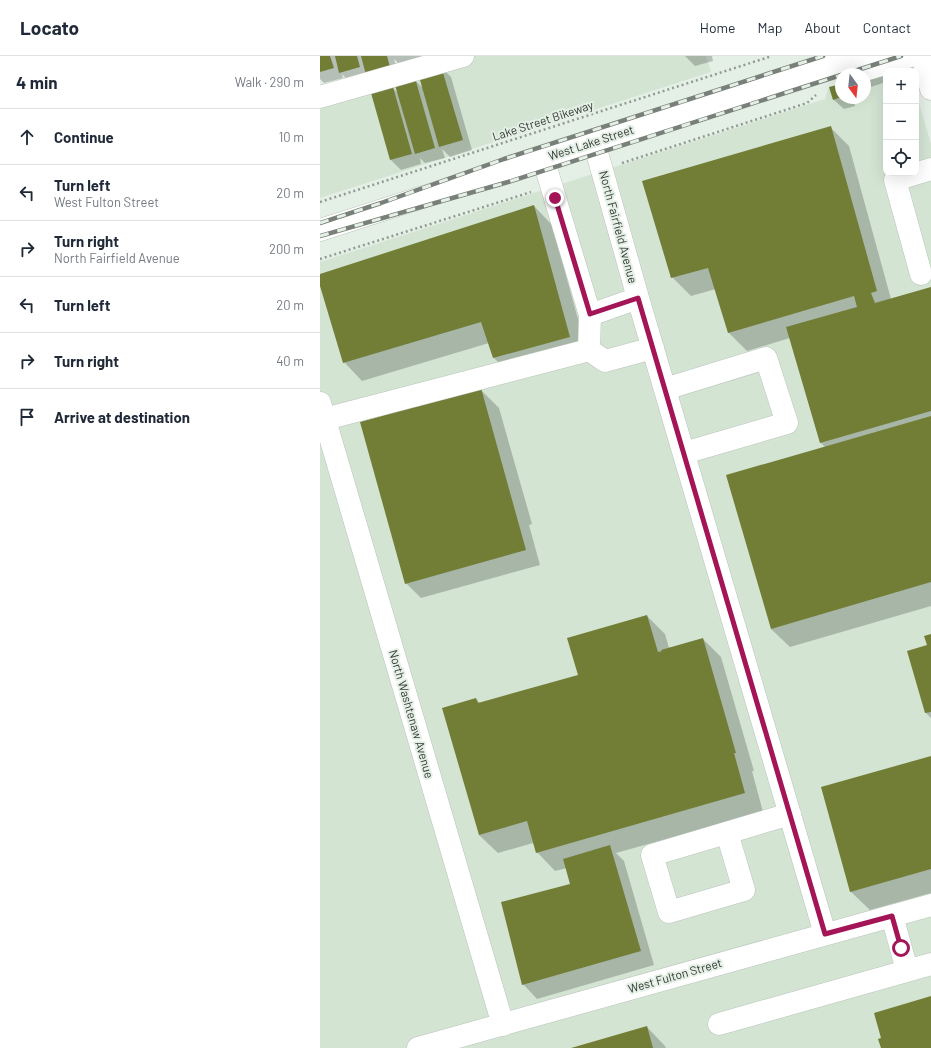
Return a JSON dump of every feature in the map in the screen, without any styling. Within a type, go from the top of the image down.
[{"type":"street","points":[[320,97],[463,56]]},
{"type":"street","points":[[857,58],[868,70],[911,56]]},
{"type":"street","points":[[922,56],[931,89]]},
{"type":"street","name":"West Lake Street","points":[[320,230],[857,58]]},
{"type":"street","name":"North Fairfield Avenue","points":[[594,142],[638,298],[825,934]]},
{"type":"street","points":[[543,158],[590,314],[590,350]]},
{"type":"street","points":[[921,274],[895,180],[931,169]]},
{"type":"street","points":[[590,314],[638,298]]},
{"type":"street","points":[[322,411],[590,350],[606,361],[653,348]]},
{"type":"street","points":[[665,389],[766,358],[787,423],[684,453]]},
{"type":"street","name":"North Washtenaw Avenue","points":[[322,411],[503,1025]]},
{"type":"street","points":[[727,833],[790,814]]},
{"type":"street","name":"West Fulton Street","points":[[418,1048],[931,905]]},
{"type":"street","points":[[892,916],[908,970]]},
{"type":"street","points":[[719,1024],[931,964]]},
{"type":"path","name":"Lake Street Bikeway","points":[[320,202],[772,56]]},
{"type":"shaded area","points":[[463,56],[706,56],[711,72],[320,198],[320,97]]},
{"type":"shaded area","points":[[903,64],[908,68],[890,68]]},
{"type":"shaded area","points":[[883,70],[883,176],[919,176],[919,103],[931,144],[931,1048],[320,1048],[320,262],[825,99],[829,87],[835,86],[835,104],[871,104],[871,74]]},
{"type":"building","points":[[320,56],[330,56],[334,68],[320,72]]},
{"type":"building","points":[[335,56],[357,56],[360,67],[339,73]]},
{"type":"building","points":[[361,56],[387,56],[390,67],[366,75]]},
{"type":"building","points":[[441,66],[463,140],[439,147],[418,73]]},
{"type":"building","points":[[415,78],[435,148],[415,154],[395,85]]},
{"type":"building","points":[[835,86],[835,99],[833,100],[829,87]]},
{"type":"building","points":[[393,87],[412,154],[390,160],[371,93]]},
{"type":"building","points":[[831,126],[877,291],[871,293],[875,303],[931,287],[931,411],[820,443],[786,327],[857,307],[854,296],[728,333],[708,268],[671,278],[642,181]]},
{"type":"building","points":[[534,205],[570,337],[493,358],[481,322],[343,363],[320,286],[320,274]]},
{"type":"building","points":[[481,388],[526,550],[405,584],[360,422]]},
{"type":"building","points":[[931,416],[931,582],[771,629],[726,475]]},
{"type":"building","points":[[647,615],[658,652],[703,638],[736,753],[734,753],[745,793],[536,853],[527,821],[479,835],[442,708],[476,698],[478,703],[578,675],[567,638]]},
{"type":"building","points":[[931,634],[931,712],[925,713],[907,651],[927,645],[924,636]]},
{"type":"building","points":[[931,756],[931,869],[850,892],[821,787]]},
{"type":"building","points":[[610,845],[641,951],[522,985],[501,902],[570,884],[563,859]]},
{"type":"building","points":[[931,996],[931,1048],[881,1048],[878,1039],[881,1038],[874,1013]]},
{"type":"building","points":[[647,1026],[653,1048],[571,1048]]},
{"type":"railway","points":[[320,223],[504,159],[823,56]]},
{"type":"railway","points":[[864,68],[901,56]]},
{"type":"railway","points":[[320,236],[508,182],[835,77]]},
{"type":"route","points":[[555,198],[590,314],[638,298],[825,934],[892,916],[901,948]]}]
